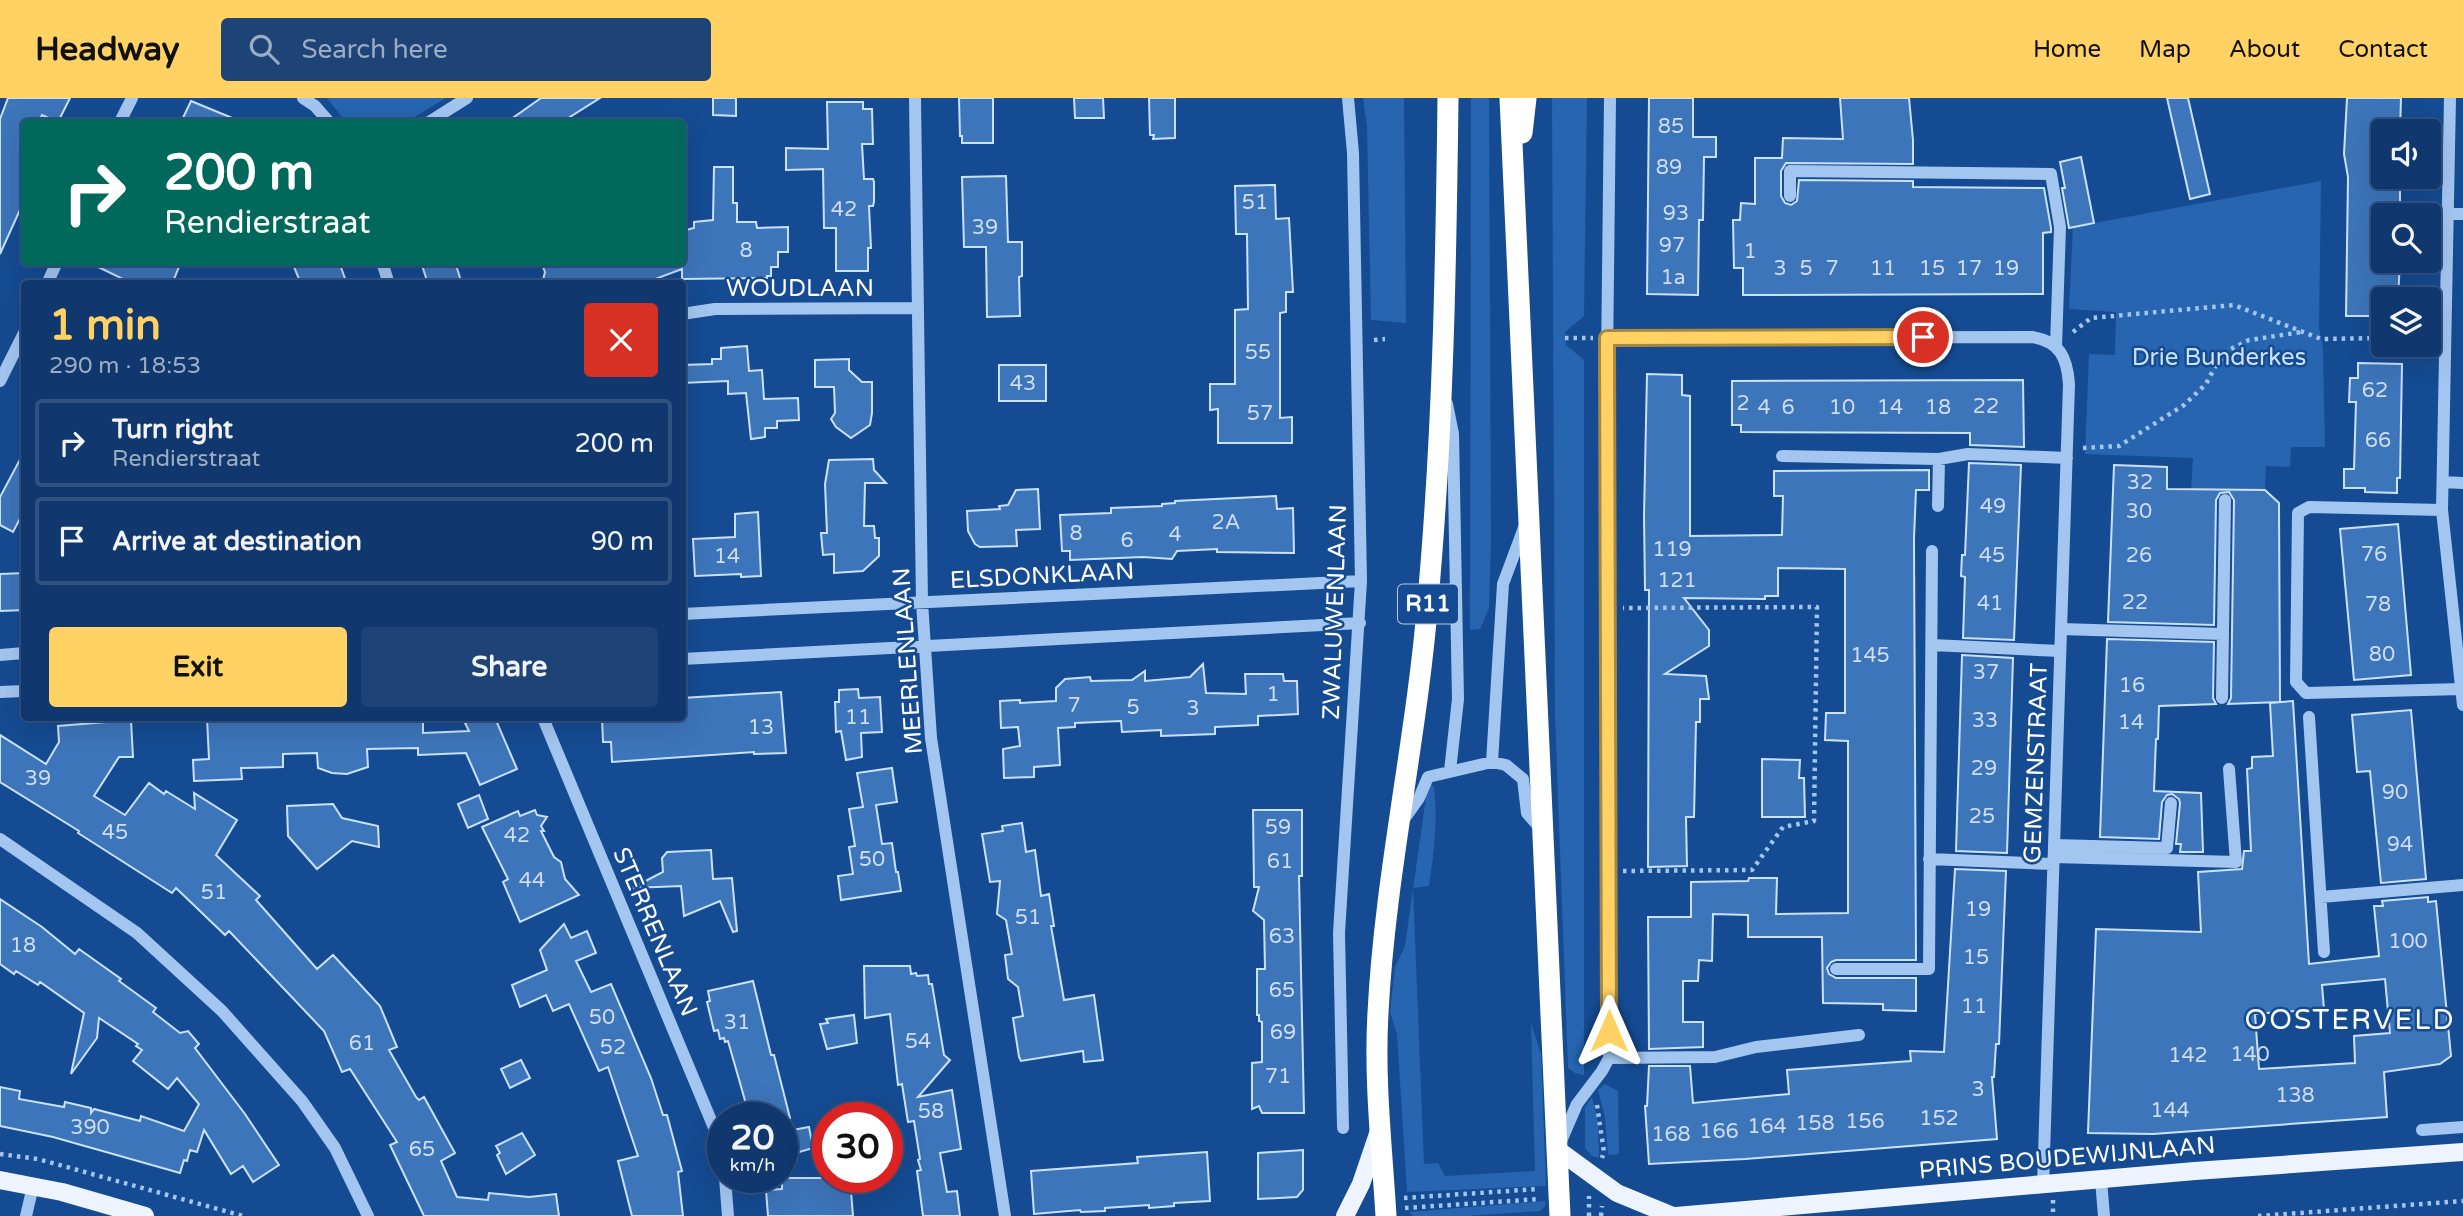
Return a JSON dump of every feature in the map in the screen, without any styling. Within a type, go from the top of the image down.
[{"type":"highway","name":"R11","points":[[1385,1208],[1377,1016],[1428,600],[1442,379],[1448,98]]},
{"type":"highway","points":[[1510,98],[1558,1150],[1552,1191],[1560,1216]]},
{"type":"highway","points":[[1514,190],[1526,98]]},
{"type":"main road","points":[[1345,1216],[1361,1184],[1380,1127]]},
{"type":"main road","points":[[1558,1150],[1593,1186],[1675,1216]]},
{"type":"main road","name":"PRINS BOUDEWIJNLAAN","points":[[1675,1216],[2463,1152]]},
{"type":"main road","points":[[0,1180],[33,1185],[145,1216]]},
{"type":"street","points":[[122,119],[132,98]]},
{"type":"street","points":[[303,98],[316,106],[327,119]]},
{"type":"street","points":[[434,119],[467,98]]},
{"type":"street","name":"MEERLENLAAN","points":[[915,98],[922,602],[931,738],[1005,1216]]},
{"type":"street","name":"ZWALUWENLAAN","points":[[1343,1128],[1339,933],[1361,581],[1353,153],[1348,98]]},
{"type":"street","points":[[1558,1150],[1577,1104],[1609,1058],[1607,338],[1611,98]]},
{"type":"street","points":[[2450,98],[2442,510],[2463,705]]},
{"type":"street","points":[[1607,338],[2032,337],[2044,339],[2056,346],[2060,227],[2051,174],[1790,171],[1790,196]]},
{"type":"street","points":[[2449,214],[2463,215]]},
{"type":"street","name":"WOUDLAAN","points":[[686,313],[715,309],[917,308]]},
{"type":"street","points":[[0,381],[21,339]]},
{"type":"street","name":"GEMZENSTRAAT","points":[[2043,1185],[2067,453],[2068,370],[2056,346]]},
{"type":"street","points":[[1442,379],[1454,448],[1458,699],[1450,771]]},
{"type":"street","points":[[1782,456],[1939,459],[1968,454],[2067,453]]},
{"type":"street","points":[[1938,506],[1939,459]]},
{"type":"street","points":[[2443,482],[2463,483]]},
{"type":"street","points":[[2222,698],[2225,500]]},
{"type":"street","points":[[2442,510],[2309,507],[2298,513],[2296,682],[2306,693],[2462,690]]},
{"type":"street","points":[[1492,762],[1503,584],[1528,514]]},
{"type":"street","points":[[1836,969],[1929,969],[1932,551]]},
{"type":"street","name":"ELSDONKLAAN","points":[[686,614],[1361,581]]},
{"type":"street","points":[[686,659],[1360,623]]},
{"type":"street","points":[[2061,629],[2223,634]]},
{"type":"street","points":[[1932,645],[2060,651]]},
{"type":"street","points":[[0,655],[21,653]]},
{"type":"street","points":[[0,692],[21,691]]},
{"type":"street","points":[[2309,717],[2324,952]]},
{"type":"street","name":"STERRENLAAN","points":[[544,721],[707,1111]]},
{"type":"street","points":[[1398,828],[1419,798],[1428,777],[1492,762],[1506,765],[1523,779],[1527,813],[1543,832]]},
{"type":"street","points":[[2054,855],[2236,862],[2229,769]]},
{"type":"street","points":[[1930,859],[2167,848],[2171,803]]},
{"type":"street","points":[[0,839],[137,933],[222,1011],[309,1111],[335,1148],[368,1216]]},
{"type":"street","points":[[2321,897],[2463,885]]},
{"type":"street","points":[[1609,1058],[1715,1057],[1756,1047],[1859,1035]]},
{"type":"street","points":[[2422,1130],[2463,1127]]},
{"type":"street","points":[[2101,1180],[2104,1216]]},
{"type":"street","points":[[26,1216],[33,1185]]},
{"type":"street","points":[[726,1193],[728,1216]]},
{"type":"path","points":[[2056,346],[2091,318],[2234,305],[2321,339],[2371,338]]},
{"type":"path","points":[[2067,453],[2119,446],[2184,405],[2206,384],[2216,365],[2229,350],[2249,340],[2302,332]]},
{"type":"path","points":[[1566,338],[1589,338]]},
{"type":"path","points":[[1608,608],[1816,607],[1814,821],[1783,827],[1752,870],[1608,871]]},
{"type":"path","points":[[1591,1084],[1601,1116],[1604,1152],[1593,1186]]},
{"type":"path","points":[[0,1154],[38,1159],[243,1216]]},
{"type":"path","points":[[1385,1208],[1543,1189],[1552,1191]]},
{"type":"path","points":[[1409,1208],[1552,1191]]},
{"type":"path","points":[[2258,1216],[2463,1201]]},
{"type":"path","points":[[1590,1207],[1590,1216]]},
{"type":"green space","points":[[327,98],[446,98],[411,119],[344,119]]},
{"type":"green space","points":[[1363,98],[1404,98],[1406,323],[1371,320],[1367,127]]},
{"type":"green space","points":[[1471,98],[1489,98],[1491,540],[1489,608],[1480,629],[1470,630]]},
{"type":"green space","points":[[1552,98],[1587,98],[1584,316],[1565,332],[1566,345],[1584,360],[1584,1075],[1568,1068],[1555,716]]},
{"type":"green space","name":"Drie Bunderkes","points":[[2321,181],[2319,328],[2323,348],[2325,447],[2291,447],[2290,467],[2266,466],[2265,490],[2191,490],[2193,458],[2085,454],[2089,354],[2115,355],[2116,312],[2069,309],[2073,227]]},
{"type":"green space","points":[[1431,785],[1434,787],[1435,824],[1429,886],[1413,888],[1427,790]]},
{"type":"green space","points":[[1413,889],[1424,1164],[1438,1163],[1445,1176],[1535,1171],[1531,1023],[1541,1054],[1546,1186],[1407,1192],[1397,1034],[1390,1012],[1395,967],[1405,946]]},
{"type":"green space","points":[[1605,1084],[1618,1091],[1619,1154],[1608,1155],[1605,1117],[1598,1090]]},
{"type":"green space","points":[[1592,1097],[1598,1123],[1599,1158],[1592,1156],[1585,1148],[1585,1107]]},
{"type":"green space","points":[[1546,1201],[1540,1211],[1466,1216],[1413,1216],[1409,1212]]},
{"type":"building","points":[[8,98],[70,98],[60,119],[42,115],[40,119],[21,119],[21,208],[0,254],[0,119]]},
{"type":"building","points":[[541,98],[600,98],[570,117],[572,119],[511,119]]},
{"type":"building","points":[[713,98],[736,98],[736,116],[713,115]]},
{"type":"building","points":[[959,98],[993,98],[993,143],[962,143]]},
{"type":"building","points":[[1074,98],[1103,98],[1104,118],[1075,118]]},
{"type":"building","points":[[1149,98],[1175,98],[1175,138],[1153,139],[1154,135],[1150,135]]},
{"type":"building","points":[[1649,98],[1693,98],[1693,137],[1716,137],[1716,157],[1704,157],[1703,220],[1699,220],[1698,295],[1647,294]]},
{"type":"building","points":[[1840,98],[1909,98],[1913,164],[1786,163],[1781,171],[1781,196],[1785,203],[1791,205],[1797,201],[1799,180],[1913,181],[1913,187],[2044,188],[2051,232],[2043,233],[2043,294],[1743,295],[1743,268],[1734,268],[1733,220],[1740,220],[1741,203],[1755,204],[1755,158],[1782,158],[1783,138],[1843,139]]},
{"type":"building","points":[[2167,98],[2188,98],[2210,194],[2190,199]]},
{"type":"building","points":[[2347,98],[2401,98],[2400,119],[2371,119],[2371,189],[2400,189],[2400,203],[2371,203],[2371,273],[2399,273],[2399,287],[2371,287],[2371,316],[2346,316],[2348,177],[2344,154]]},
{"type":"building","points":[[191,101],[235,119],[182,119]]},
{"type":"building","points":[[827,102],[863,102],[863,109],[872,109],[873,144],[862,144],[864,179],[873,179],[874,182],[874,202],[873,206],[869,206],[871,248],[868,248],[868,271],[836,271],[836,228],[824,228],[823,169],[786,170],[786,148],[828,149]]},
{"type":"building","points":[[2081,157],[2094,223],[2069,228],[2060,162]]},
{"type":"building","points":[[714,167],[733,167],[733,203],[737,203],[737,222],[756,222],[757,228],[788,227],[788,252],[778,252],[778,267],[771,267],[771,276],[767,278],[682,279],[682,269],[653,280],[543,280],[545,272],[543,266],[686,266],[686,230],[694,228],[694,222],[713,220]]},
{"type":"building","points":[[1006,176],[1008,242],[1022,242],[1020,316],[987,317],[986,247],[964,247],[962,177]]},
{"type":"building","points":[[1275,185],[1276,219],[1289,218],[1293,292],[1286,292],[1286,312],[1280,313],[1280,418],[1292,417],[1292,443],[1218,443],[1218,409],[1210,410],[1210,384],[1235,384],[1235,310],[1248,309],[1247,234],[1236,234],[1235,186]]},
{"type":"building","points":[[96,266],[179,266],[174,280],[125,280]]},
{"type":"building","points":[[294,266],[340,266],[346,280],[299,280]]},
{"type":"building","points":[[422,266],[456,266],[461,280],[427,280]]},
{"type":"building","points":[[747,346],[749,371],[762,370],[764,399],[798,398],[799,420],[777,421],[777,428],[765,428],[765,437],[751,439],[746,393],[728,394],[728,381],[686,383],[686,365],[712,364],[712,359],[721,359],[721,348]]},
{"type":"building","points":[[849,359],[849,370],[862,382],[872,382],[870,425],[851,438],[836,427],[831,419],[835,413],[834,387],[815,387],[815,360]]},
{"type":"building","points":[[2358,363],[2402,364],[2400,478],[2397,478],[2397,493],[2344,488],[2344,469],[2354,469],[2356,402],[2349,402],[2350,378],[2358,378]]},
{"type":"building","points":[[999,365],[1046,365],[1046,401],[999,401]]},
{"type":"building","points":[[1647,374],[1682,375],[1682,395],[1690,396],[1690,536],[1782,535],[1783,496],[1774,496],[1774,471],[1929,470],[1929,490],[1916,490],[1914,538],[1916,960],[1836,960],[1827,968],[1829,974],[1836,978],[1916,978],[1916,1011],[1883,1010],[1883,1004],[1823,1003],[1822,937],[1748,937],[1748,915],[1713,914],[1712,961],[1699,960],[1698,981],[1683,981],[1683,1022],[1703,1022],[1703,1047],[1649,1049],[1648,917],[1691,917],[1691,882],[1777,878],[1776,914],[1848,913],[1848,741],[1825,740],[1826,713],[1845,713],[1845,569],[1778,568],[1778,596],[1765,596],[1765,599],[1684,598],[1709,630],[1709,646],[1665,674],[1706,676],[1709,699],[1700,699],[1700,722],[1696,722],[1694,817],[1686,817],[1687,866],[1648,867],[1649,590],[1645,590],[1644,516]]},
{"type":"building","points":[[2023,380],[2024,447],[1970,445],[1970,433],[1741,432],[1741,425],[1732,425],[1732,381]]},
{"type":"building","points":[[21,458],[21,517],[13,532],[0,525],[0,497]]},
{"type":"building","points":[[873,459],[874,470],[886,483],[865,483],[864,526],[874,526],[875,538],[879,538],[879,556],[863,571],[834,573],[834,554],[823,555],[821,533],[827,533],[825,484],[829,460]]},
{"type":"building","points":[[1969,463],[2021,465],[2014,640],[1963,638],[1965,577],[1961,576],[1962,555],[1965,555]]},
{"type":"building","points":[[2114,465],[2167,467],[2167,489],[2265,490],[2279,503],[2280,702],[2228,704],[2231,698],[2234,500],[2229,492],[2220,493],[2216,500],[2214,625],[2108,622]]},
{"type":"building","points":[[1038,489],[1040,529],[1016,530],[1017,546],[980,547],[975,544],[968,531],[967,511],[1000,509],[999,506],[1008,505],[1016,490]]},
{"type":"building","points":[[1276,496],[1277,509],[1293,508],[1294,553],[1217,552],[1217,549],[1177,551],[1172,559],[1143,557],[1070,560],[1070,551],[1062,551],[1060,515],[1111,513],[1111,508],[1162,506],[1175,501]]},
{"type":"building","points":[[758,512],[761,576],[695,576],[693,539],[735,537],[735,514]]},
{"type":"building","points":[[2398,524],[2411,675],[2354,680],[2340,529]]},
{"type":"building","points":[[21,573],[21,610],[0,611],[0,574]]},
{"type":"building","points":[[2107,639],[2214,642],[2213,698],[2216,704],[2159,706],[2156,739],[2154,791],[2201,793],[2203,852],[2180,852],[2181,844],[2176,844],[2180,803],[2172,794],[2167,795],[2162,802],[2159,839],[2100,837]]},
{"type":"building","points":[[1962,655],[2013,658],[2007,853],[1956,851]]},
{"type":"building","points":[[1203,664],[1206,693],[1246,694],[1245,674],[1283,674],[1284,681],[1297,681],[1298,714],[1258,716],[1258,725],[1215,727],[1215,734],[1161,736],[1161,730],[1122,732],[1121,721],[1075,723],[1075,727],[1058,728],[1060,765],[1034,767],[1034,777],[1004,778],[1003,749],[1020,746],[1018,727],[1001,728],[1000,701],[1056,701],[1056,688],[1065,679],[1090,677],[1091,681],[1132,680],[1145,671],[1145,681],[1190,677]]},
{"type":"building","points":[[858,689],[859,698],[880,697],[882,732],[861,733],[862,757],[846,760],[841,731],[836,732],[835,702],[839,702],[839,690]]},
{"type":"building","points":[[781,692],[786,753],[754,752],[612,762],[611,742],[603,742],[602,721],[686,721],[686,698]]},
{"type":"building","points":[[2293,701],[2309,964],[2379,956],[2374,906],[2383,906],[2382,901],[2428,897],[2428,902],[2436,901],[2451,1056],[2440,1064],[2384,1072],[2387,1117],[2153,1134],[2088,1133],[2096,929],[2201,932],[2198,872],[2242,869],[2244,851],[2251,851],[2247,769],[2252,768],[2252,757],[2273,756],[2270,703]],"holes":[[[2385,979],[2390,1033],[2354,1036],[2355,1063],[2259,1069],[2255,1014],[2324,1009],[2322,985]]]},
{"type":"building","points":[[2411,710],[2426,879],[2381,883],[2370,771],[2357,772],[2352,715]]},
{"type":"building","points":[[131,721],[133,757],[119,757],[94,796],[125,815],[149,783],[164,794],[166,791],[195,809],[194,793],[237,820],[216,855],[260,896],[256,900],[317,969],[333,955],[380,1006],[397,1047],[389,1050],[416,1097],[419,1100],[424,1097],[455,1153],[441,1161],[457,1197],[488,1200],[489,1193],[529,1197],[556,1194],[559,1216],[424,1216],[390,1145],[397,1142],[350,1069],[342,1072],[324,1031],[229,931],[225,935],[176,888],[172,893],[0,782],[0,735],[46,764],[59,742],[58,726]]},
{"type":"building","points":[[207,721],[423,721],[423,733],[469,731],[465,723],[496,721],[517,769],[480,785],[466,753],[418,755],[418,748],[367,749],[368,767],[347,774],[318,768],[317,753],[283,754],[283,767],[241,768],[242,779],[194,781],[193,760],[209,759]]},
{"type":"building","points":[[1762,759],[1800,760],[1799,778],[1804,778],[1805,817],[1762,817]]},
{"type":"building","points":[[892,768],[897,802],[876,805],[882,844],[892,843],[901,891],[841,900],[838,876],[853,874],[849,847],[855,846],[849,809],[863,807],[857,773]]},
{"type":"building","points":[[479,795],[488,819],[468,828],[458,804]]},
{"type":"building","points":[[333,804],[342,818],[378,826],[379,847],[352,841],[317,869],[288,836],[287,806]]},
{"type":"building","points":[[535,810],[537,815],[547,817],[541,826],[544,831],[541,831],[554,857],[561,862],[565,879],[579,895],[520,922],[503,882],[508,879],[482,827],[518,811],[520,816]]},
{"type":"building","points":[[1253,810],[1302,810],[1302,876],[1299,876],[1304,1113],[1262,1113],[1259,1106],[1252,1109],[1252,1063],[1262,1062],[1262,1022],[1257,1015],[1257,969],[1265,969],[1264,920],[1253,911],[1259,887],[1254,887]]},
{"type":"building","points":[[1022,823],[1026,852],[1035,850],[1041,896],[1049,894],[1054,926],[1051,926],[1064,1000],[1094,995],[1103,1060],[1084,1062],[1083,1051],[1021,1061],[1019,1057],[1013,1018],[1023,1016],[1018,987],[1008,979],[1005,955],[1012,954],[1006,920],[997,914],[1000,881],[990,882],[982,834],[1003,831],[1002,826]]},
{"type":"building","points":[[711,850],[713,879],[732,878],[737,931],[733,932],[720,901],[684,916],[681,886],[632,888],[663,872],[662,858],[667,852]]},
{"type":"building","points":[[1955,869],[2006,871],[1999,1044],[1996,1044],[1992,1077],[1997,1139],[1649,1164],[1645,1106],[1649,1066],[1690,1066],[1693,1103],[1789,1094],[1787,1070],[1911,1061],[1910,1051],[1944,1052]]},
{"type":"building","points":[[0,899],[42,927],[75,954],[79,949],[121,979],[119,981],[156,1008],[153,1012],[180,1033],[188,1031],[199,1044],[195,1048],[245,1114],[279,1165],[253,1182],[243,1166],[231,1174],[204,1130],[197,1152],[190,1150],[180,1173],[53,1137],[0,1126],[0,1087],[20,1091],[19,1099],[64,1107],[65,1102],[91,1108],[91,1113],[94,1109],[140,1121],[141,1116],[184,1131],[199,1104],[177,1078],[168,1089],[133,1061],[142,1050],[136,1046],[138,1044],[99,1018],[97,1038],[71,1074],[84,1013],[40,982],[38,985],[0,964]]},
{"type":"building","points":[[564,924],[571,938],[587,931],[596,953],[576,961],[591,992],[611,984],[651,1078],[663,1115],[667,1115],[682,1171],[678,1172],[683,1216],[632,1216],[618,1161],[638,1156],[608,1067],[599,1071],[569,1004],[553,1011],[546,995],[520,1007],[512,985],[547,970],[540,950]]},
{"type":"building","points":[[864,966],[910,966],[911,974],[928,975],[929,984],[932,984],[944,1055],[950,1060],[918,1097],[952,1090],[961,1149],[940,1153],[947,1192],[957,1191],[960,1216],[923,1216],[917,1171],[921,1170],[920,1159],[914,1121],[908,1122],[902,1084],[898,1085],[890,1014],[865,1018]]},
{"type":"building","points":[[753,981],[786,1102],[745,1102],[728,1041],[720,1039],[718,1030],[714,1031],[707,1002],[710,1001],[708,991]]},
{"type":"building","points":[[854,1015],[857,1043],[827,1049],[820,1024],[828,1023],[826,1019]]},
{"type":"building","points":[[521,1060],[530,1078],[510,1088],[501,1069]]},
{"type":"building","points":[[809,1127],[812,1148],[798,1152],[798,1129]]},
{"type":"building","points":[[522,1133],[535,1155],[506,1174],[496,1146]]},
{"type":"building","points":[[1303,1150],[1303,1190],[1297,1197],[1258,1199],[1258,1153]]},
{"type":"building","points":[[1207,1152],[1210,1201],[1174,1203],[1174,1206],[1149,1208],[1149,1205],[1105,1208],[1105,1211],[1034,1214],[1031,1171],[1138,1163],[1137,1157]]},
{"type":"building","points":[[798,1178],[812,1178],[812,1193],[851,1193],[853,1216],[768,1216],[766,1193],[798,1193]]},
{"type":"district","name":"OOSTERVELD","points":[[2350,1020]]},
{"type":"route","points":[[1609,1031],[1607,338],[1923,337]]}]
